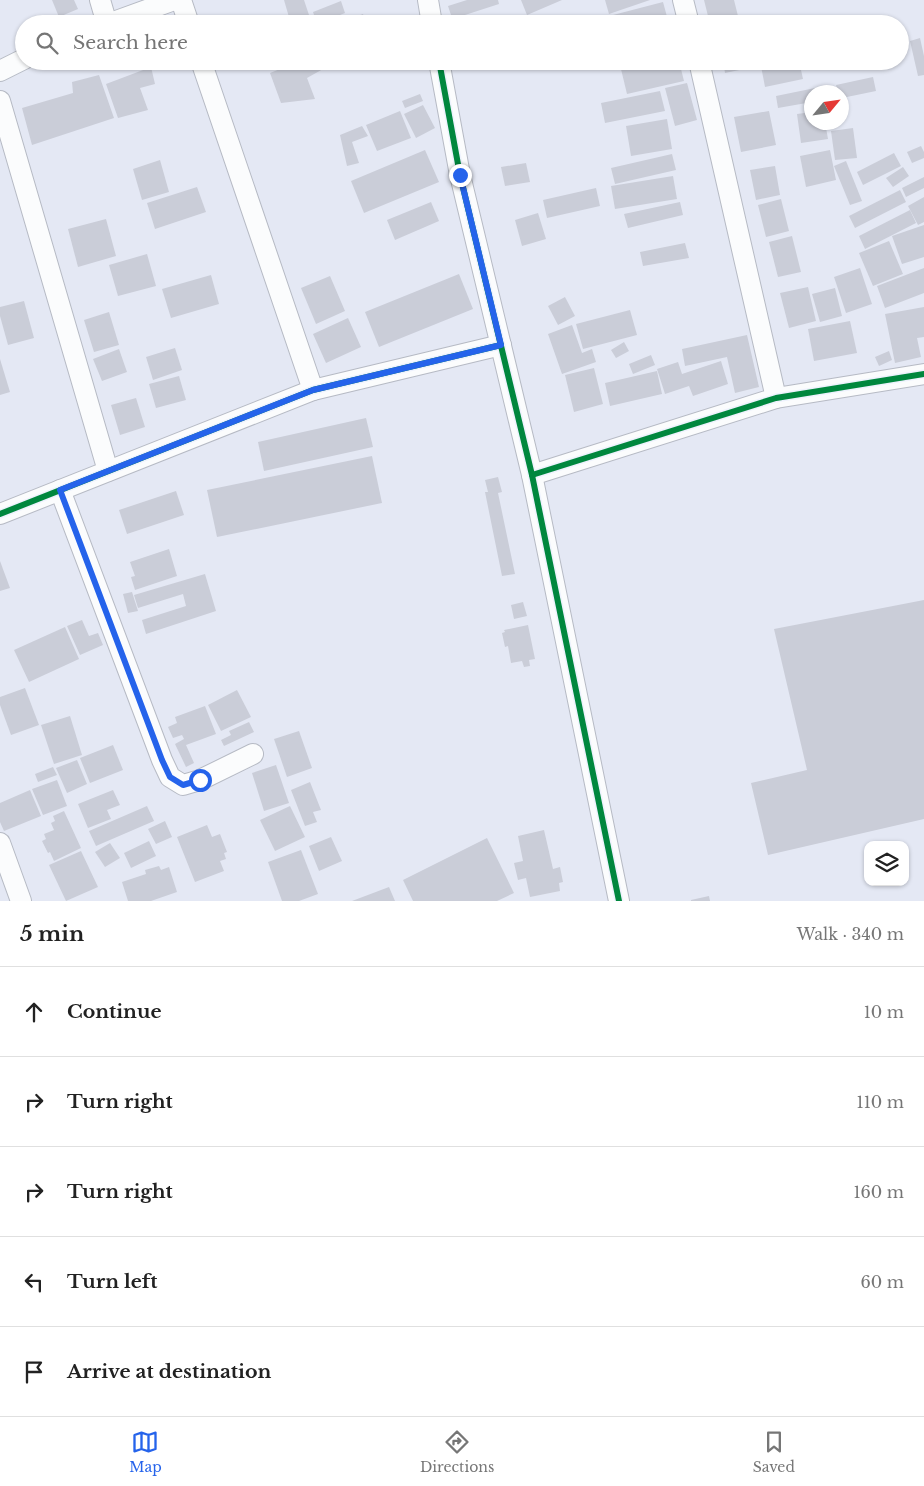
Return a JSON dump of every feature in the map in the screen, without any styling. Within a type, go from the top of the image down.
[{"type":"street","points":[[100,0],[105,15]]},
{"type":"street","points":[[133,15],[174,0]]},
{"type":"street","points":[[181,0],[186,15]]},
{"type":"street","points":[[428,0],[430,15]]},
{"type":"street","points":[[683,0],[687,15]]},
{"type":"street","points":[[0,71],[15,64]]},
{"type":"street","points":[[204,70],[313,390]]},
{"type":"street","points":[[441,70],[460,175],[532,475],[618,901]]},
{"type":"street","points":[[701,70],[776,398]]},
{"type":"street","points":[[0,101],[108,471]]},
{"type":"street","points":[[0,514],[313,390],[501,345]]},
{"type":"street","points":[[532,475],[776,398],[924,374]]},
{"type":"street","points":[[60,490],[170,777],[183,785],[200,780],[253,754]]},
{"type":"street","points":[[0,843],[21,901]]},
{"type":"building","points":[[52,0],[74,0],[78,9],[64,15],[58,15]]},
{"type":"building","points":[[284,0],[304,0],[309,15],[288,15]]},
{"type":"building","points":[[467,0],[498,0],[499,4],[465,15],[451,15],[448,6]]},
{"type":"building","points":[[521,0],[562,0],[527,15]]},
{"type":"building","points":[[605,0],[650,0],[609,14]]},
{"type":"building","points":[[704,0],[734,0],[738,15],[708,15]]},
{"type":"building","points":[[341,1],[345,13],[340,15],[314,15],[313,12]]},
{"type":"building","points":[[663,2],[667,15],[613,15]]},
{"type":"building","points":[[920,38],[924,56],[924,75],[918,76],[910,41]]},
{"type":"building","points":[[143,70],[152,70],[155,84],[140,88],[148,110],[118,118],[106,84]]},
{"type":"building","points":[[278,70],[321,70],[307,78],[315,99],[281,103],[270,73]]},
{"type":"building","points":[[621,70],[681,70],[684,81],[627,94]]},
{"type":"building","points":[[724,70],[739,70],[725,73]]},
{"type":"building","points":[[762,70],[801,70],[803,79],[765,87]]},
{"type":"building","points":[[99,75],[114,118],[32,145],[22,108],[73,93],[72,82]]},
{"type":"building","points":[[873,77],[876,91],[849,97],[849,85],[836,85]]},
{"type":"building","points":[[687,83],[697,120],[675,126],[665,88]]},
{"type":"building","points":[[804,90],[804,103],[778,108],[776,96]]},
{"type":"building","points":[[660,91],[665,111],[605,123],[601,103]]},
{"type":"building","points":[[420,94],[423,101],[405,108],[402,101]]},
{"type":"building","points":[[423,105],[435,128],[416,138],[404,114]]},
{"type":"building","points":[[400,111],[411,138],[377,151],[366,125]]},
{"type":"building","points":[[769,111],[776,145],[741,152],[734,117]]},
{"type":"building","points":[[804,113],[804,130],[826,130],[828,139],[801,143],[797,114]]},
{"type":"building","points":[[667,119],[672,149],[631,156],[626,126]]},
{"type":"building","points":[[362,126],[368,136],[352,142],[359,163],[347,166],[340,135]]},
{"type":"building","points":[[853,128],[857,158],[835,160],[831,131]]},
{"type":"building","points":[[921,146],[924,158],[912,163],[907,152]]},
{"type":"building","points":[[425,150],[439,182],[364,213],[351,181]]},
{"type":"building","points":[[830,150],[836,180],[806,187],[800,156]]},
{"type":"building","points":[[894,153],[901,166],[863,185],[857,172]]},
{"type":"building","points":[[672,154],[676,170],[615,184],[611,168]]},
{"type":"building","points":[[160,160],[169,192],[142,200],[133,169]]},
{"type":"building","points":[[846,161],[862,201],[850,205],[834,166]]},
{"type":"building","points":[[526,163],[530,182],[505,186],[501,167]]},
{"type":"building","points":[[775,166],[780,195],[756,200],[750,170]]},
{"type":"building","points":[[903,167],[909,176],[893,187],[886,178]]},
{"type":"building","points":[[673,176],[677,199],[615,209],[611,186]]},
{"type":"building","points":[[924,177],[924,188],[906,197],[902,188]]},
{"type":"building","points":[[197,187],[206,212],[155,229],[147,203]]},
{"type":"building","points":[[596,188],[600,206],[547,218],[543,200]]},
{"type":"building","points":[[900,190],[906,202],[855,228],[849,216]]},
{"type":"building","points":[[924,197],[924,222],[918,225],[908,206]]},
{"type":"building","points":[[781,199],[789,231],[766,237],[758,205]]},
{"type":"building","points":[[431,202],[439,221],[395,240],[387,220]]},
{"type":"building","points":[[680,202],[683,215],[628,228],[624,214]]},
{"type":"building","points":[[910,210],[916,223],[865,249],[859,236]]},
{"type":"building","points":[[538,213],[546,239],[522,246],[515,220]]},
{"type":"building","points":[[106,219],[116,256],[78,267],[68,229]]},
{"type":"building","points":[[924,225],[924,257],[902,264],[892,236]]},
{"type":"building","points":[[792,236],[801,272],[778,277],[769,242]]},
{"type":"building","points":[[889,241],[903,274],[873,286],[859,253]]},
{"type":"building","points":[[685,243],[689,258],[643,266],[640,252]]},
{"type":"building","points":[[147,254],[156,286],[118,296],[109,265]]},
{"type":"building","points":[[860,268],[872,304],[846,313],[834,277]]},
{"type":"building","points":[[924,268],[924,293],[885,308],[877,286]]},
{"type":"building","points":[[459,274],[473,309],[379,347],[365,312]]},
{"type":"building","points":[[211,275],[219,304],[171,318],[162,289]]},
{"type":"building","points":[[330,276],[345,311],[316,324],[301,288]]},
{"type":"building","points":[[808,287],[816,321],[789,328],[780,293]]},
{"type":"building","points":[[835,288],[842,316],[820,322],[812,294]]},
{"type":"building","points":[[565,297],[575,316],[558,325],[548,306]]},
{"type":"building","points":[[24,301],[34,338],[8,345],[0,316],[0,307]]},
{"type":"building","points":[[924,307],[924,337],[917,338],[921,357],[895,363],[885,314]]},
{"type":"building","points":[[630,310],[637,335],[583,349],[576,324]]},
{"type":"building","points":[[109,312],[119,345],[94,352],[84,320]]},
{"type":"building","points":[[348,318],[361,347],[326,363],[313,334]]},
{"type":"building","points":[[850,321],[857,353],[814,361],[808,329]]},
{"type":"building","points":[[572,325],[582,353],[592,349],[596,362],[562,374],[548,334]]},
{"type":"building","points":[[747,335],[759,387],[735,393],[727,357],[685,366],[682,349]]},
{"type":"building","points":[[624,342],[629,351],[616,358],[611,350]]},
{"type":"building","points":[[175,348],[182,370],[153,380],[146,357]]},
{"type":"building","points":[[119,349],[127,372],[102,381],[93,359]]},
{"type":"building","points":[[889,351],[892,360],[879,366],[875,357]]},
{"type":"building","points":[[651,355],[655,365],[633,374],[629,364]]},
{"type":"building","points":[[0,359],[10,392],[0,395]]},
{"type":"building","points":[[721,361],[728,384],[693,396],[689,386],[665,394],[657,369],[678,362],[682,374]]},
{"type":"building","points":[[594,368],[603,404],[574,412],[565,375]]},
{"type":"building","points":[[657,371],[662,394],[610,406],[605,383]]},
{"type":"building","points":[[179,376],[186,400],[156,408],[149,384]]},
{"type":"building","points":[[136,398],[145,427],[120,435],[111,405]]},
{"type":"building","points":[[366,418],[373,447],[264,471],[258,442]]},
{"type":"building","points":[[372,456],[382,503],[217,537],[207,490]]},
{"type":"building","points":[[498,477],[502,492],[498,493],[515,574],[502,576],[485,492],[488,492],[485,480]]},
{"type":"building","points":[[176,491],[184,515],[127,534],[119,510]]},
{"type":"building","points":[[169,549],[177,576],[135,590],[131,577],[135,576],[130,562]]},
{"type":"building","points":[[0,561],[10,588],[0,591]]},
{"type":"building","points":[[205,574],[216,611],[146,634],[142,620],[186,606],[183,594],[138,608],[134,595]]},
{"type":"building","points":[[132,592],[138,611],[128,613],[123,594]]},
{"type":"building","points":[[924,600],[924,819],[768,855],[751,783],[807,770],[774,629]]},
{"type":"building","points":[[523,602],[527,616],[514,619],[511,605]]},
{"type":"building","points":[[82,620],[89,636],[98,633],[103,645],[80,655],[67,626]]},
{"type":"building","points":[[528,625],[535,659],[529,660],[530,666],[524,667],[522,661],[511,663],[508,646],[505,647],[502,633],[505,632],[504,630]]},
{"type":"building","points":[[65,627],[79,659],[29,682],[14,650]]},
{"type":"building","points":[[25,688],[39,725],[11,735],[0,705],[0,697]]},
{"type":"building","points":[[237,690],[251,717],[221,731],[208,705]]},
{"type":"building","points":[[205,706],[216,734],[186,745],[194,763],[186,767],[175,744],[184,739],[182,735],[173,738],[168,727],[177,723],[175,717]]},
{"type":"building","points":[[70,716],[82,755],[54,764],[41,725]]},
{"type":"building","points":[[249,722],[254,732],[224,746],[221,740],[231,735],[229,731]]},
{"type":"building","points":[[299,731],[312,768],[287,777],[274,739]]},
{"type":"building","points":[[113,745],[123,770],[90,783],[80,758]]},
{"type":"building","points":[[77,760],[87,784],[67,793],[56,768]]},
{"type":"building","points":[[276,765],[289,803],[264,811],[252,773]]},
{"type":"building","points":[[53,767],[57,775],[38,782],[35,774]]},
{"type":"building","points":[[57,780],[67,806],[43,815],[32,789]]},
{"type":"building","points":[[310,782],[321,810],[313,812],[317,822],[305,826],[291,790]]},
{"type":"building","points":[[30,790],[41,816],[4,831],[0,822],[0,803]]},
{"type":"building","points":[[113,790],[120,805],[107,810],[111,819],[88,828],[78,804]]},
{"type":"building","points":[[147,806],[154,821],[96,846],[89,831]]},
{"type":"building","points":[[290,806],[305,837],[275,851],[260,820]]},
{"type":"building","points":[[64,811],[81,848],[54,861],[42,841],[46,839],[44,834],[54,830],[51,823],[55,821],[53,816]]},
{"type":"building","points":[[165,821],[172,837],[156,844],[148,829]]},
{"type":"building","points":[[207,825],[212,837],[220,834],[227,852],[224,853],[226,859],[220,861],[224,871],[195,882],[177,837]]},
{"type":"building","points":[[544,830],[553,869],[560,867],[563,882],[559,883],[560,891],[530,897],[526,878],[518,880],[514,863],[523,861],[518,836]]},
{"type":"building","points":[[331,837],[342,861],[319,871],[309,846]]},
{"type":"building","points":[[487,838],[514,893],[497,901],[413,901],[403,880]]},
{"type":"building","points":[[149,841],[156,856],[131,868],[124,853]]},
{"type":"building","points":[[110,843],[120,858],[105,867],[95,852]]},
{"type":"building","points":[[301,850],[318,894],[299,901],[282,901],[268,862]]},
{"type":"building","points":[[81,851],[98,887],[66,901],[49,865]]},
{"type":"building","points":[[159,866],[161,870],[169,867],[177,892],[151,901],[128,901],[122,882],[146,874],[145,870]]},
{"type":"building","points":[[389,887],[395,901],[352,901]]},
{"type":"building","points":[[709,896],[710,901],[691,901],[691,900]]},
{"type":"cycle path","points":[[441,70],[460,175],[532,475],[619,901]]},
{"type":"cycle path","points":[[0,514],[313,390],[501,345]]},
{"type":"cycle path","points":[[532,475],[776,398],[924,374]]},
{"type":"route","points":[[200,780],[183,785],[170,777],[60,490],[313,390],[501,345],[460,175]]}]
